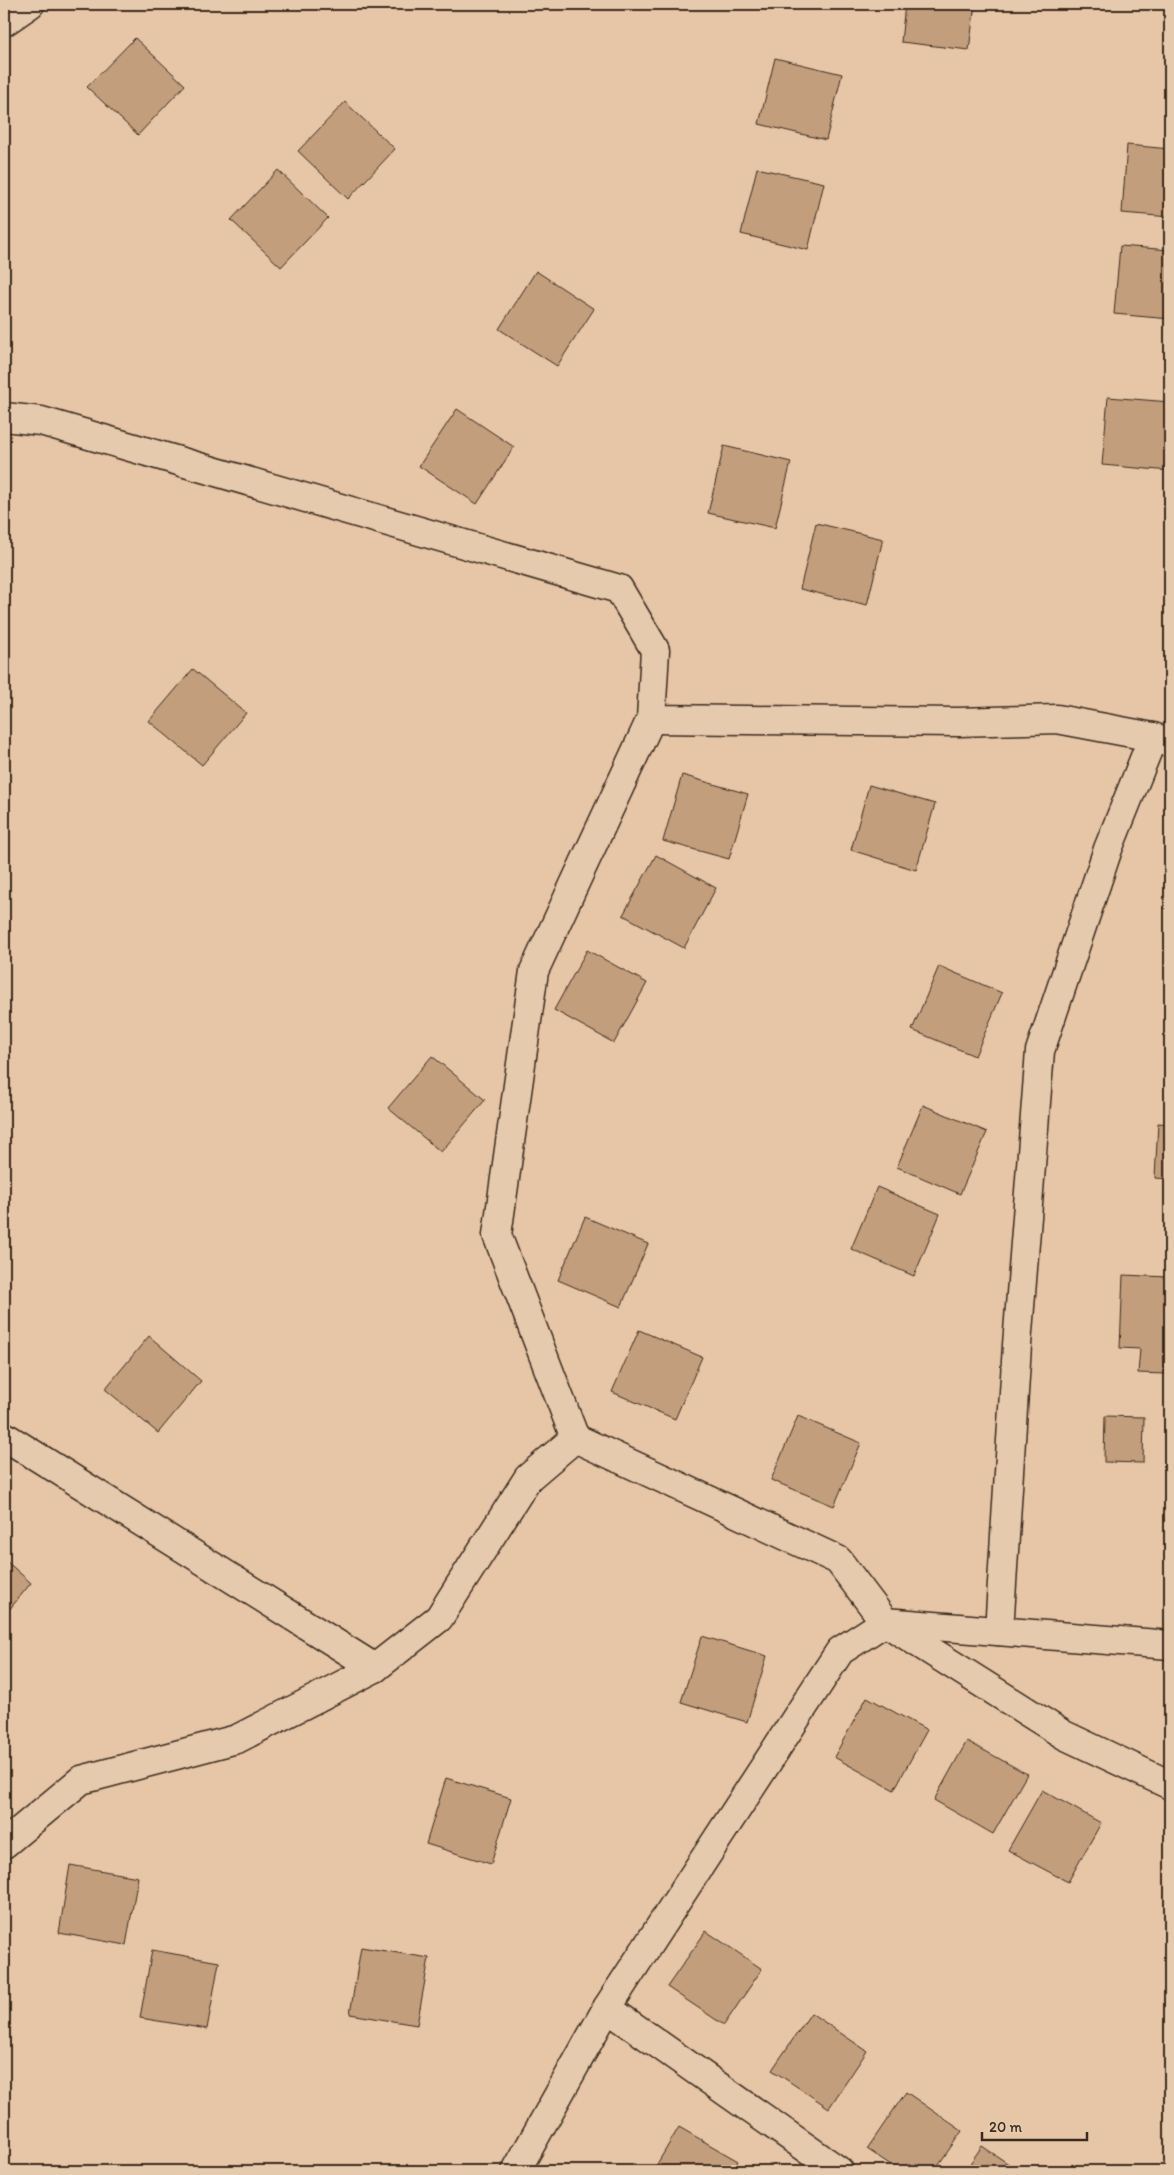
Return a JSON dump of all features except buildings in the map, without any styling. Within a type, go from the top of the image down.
[{"type":"street","points":[[4,22],[30,4]]},
{"type":"street","points":[[4,417],[41,420],[618,589],[655,650],[651,719],[534,971],[497,1235],[576,1438],[838,1560],[885,1622],[1064,1736],[1170,1785]]},
{"type":"street","points":[[651,719],[959,722],[1057,719],[1162,740],[1108,849],[1040,1051],[1017,1345],[998,1631]]},
{"type":"street","points":[[4,1436],[375,1668]]},
{"type":"street","points":[[4,1844],[81,1780],[237,1739],[375,1668],[440,1618],[528,1478],[576,1438]]},
{"type":"street","points":[[516,2171],[607,2008],[840,1650],[885,1622],[1170,1645]]},
{"type":"street","points":[[607,2008],[839,2171]]}]
